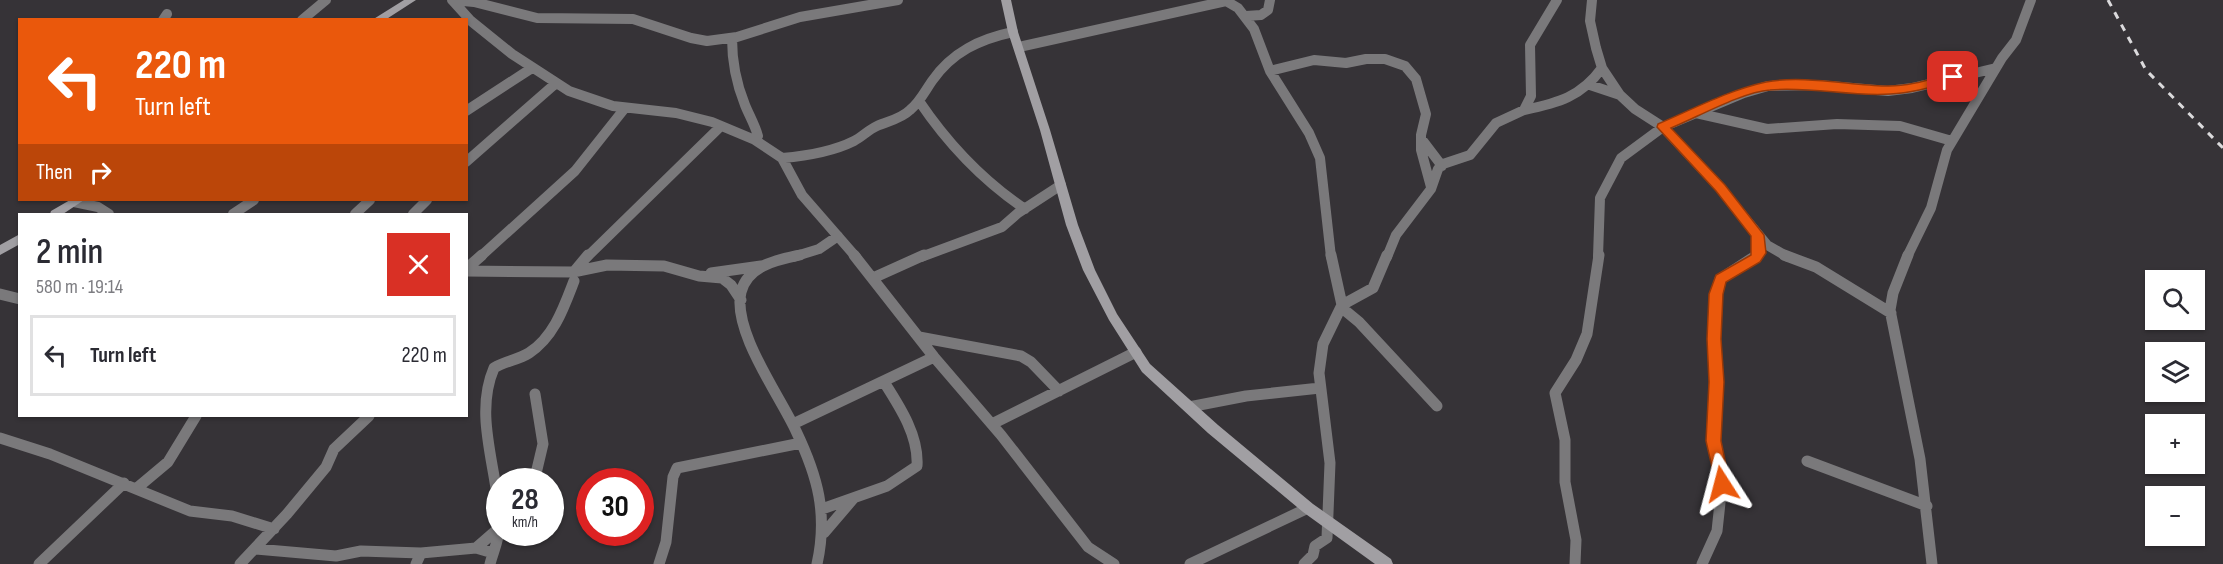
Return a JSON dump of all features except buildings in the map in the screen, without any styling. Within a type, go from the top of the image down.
[{"type":"street","points":[[304,18],[326,0]]},
{"type":"street","points":[[380,18],[411,0]]},
{"type":"street","points":[[452,0],[477,1],[509,12],[548,19],[623,17],[647,22],[695,40],[714,41],[732,38],[788,20],[898,0]]},
{"type":"street","points":[[452,0],[480,28],[555,84],[613,106],[676,113],[722,126],[755,140],[782,158],[802,195],[873,278],[934,357],[992,424],[1088,547],[1114,564]]},
{"type":"street","points":[[1006,0],[1013,32],[1072,225],[1089,270],[1113,317],[1146,368],[1308,508],[1386,564]]},
{"type":"street","points":[[1246,16],[1261,15],[1268,10],[1270,0]]},
{"type":"street","points":[[1524,110],[1532,96],[1530,45],[1557,0]]},
{"type":"street","points":[[1592,0],[1590,21],[1602,68],[1620,94],[1635,109],[1663,127],[1720,188],[1757,235],[1773,250],[1824,272],[1891,313]]},
{"type":"street","points":[[1932,564],[1926,506],[1910,401],[1891,313],[1896,284],[1930,208],[1947,150],[1996,68],[2016,40],[2031,0]]},
{"type":"street","points":[[1018,47],[1226,1],[1233,4],[1246,16],[1320,158],[1330,253],[1342,306],[1437,406]]},
{"type":"street","points":[[782,158],[808,157],[853,141],[872,129],[900,118],[919,101],[950,59],[965,47],[995,35],[1013,32]]},
{"type":"street","points":[[732,38],[731,57],[734,80],[756,128],[758,136],[755,140]]},
{"type":"street","points":[[1275,74],[1313,59],[1335,63],[1369,59],[1399,62],[1413,71],[1418,81],[1427,119],[1422,128],[1423,167],[1431,187]]},
{"type":"street","points":[[468,110],[532,68]]},
{"type":"street","points":[[1304,564],[1313,555],[1315,546],[1327,538],[1330,463],[1319,373],[1323,345],[1342,306],[1373,288],[1396,235],[1431,187],[1432,180],[1442,166],[1470,155],[1496,123],[1524,110],[1555,104],[1590,85],[1602,68]]},
{"type":"street","points":[[1575,564],[1576,540],[1565,482],[1564,431],[1554,393],[1576,360],[1587,334],[1600,245],[1600,198],[1621,158],[1663,127],[1744,93],[1768,86],[1818,85],[1888,91],[1912,88],[1996,68]]},
{"type":"street","points":[[468,160],[555,84]]},
{"type":"street","points":[[1590,85],[1620,94]]},
{"type":"street","points":[[919,101],[942,136],[969,165],[999,192],[1025,209]]},
{"type":"street","points":[[468,268],[575,171],[626,108]]},
{"type":"street","points":[[1696,113],[1767,129],[1836,124],[1900,126],[1952,141]]},
{"type":"street","points":[[494,468],[486,413],[490,373],[499,365],[529,353],[546,338],[564,308],[574,276],[594,248],[722,126]]},
{"type":"street","points":[[1423,141],[1442,166]]},
{"type":"street","points":[[793,177],[808,157]]},
{"type":"street","points":[[873,278],[933,251],[1002,227],[1061,185]]},
{"type":"street","points":[[57,213],[76,201],[108,213]]},
{"type":"street","points":[[234,213],[252,201]]},
{"type":"street","points":[[356,213],[367,201]]},
{"type":"street","points":[[414,213],[426,201]]},
{"type":"street","points":[[1702,564],[1717,531],[1722,484],[1714,441],[1716,294],[1720,279],[1755,258],[1759,253],[1757,235]]},
{"type":"street","points":[[693,274],[728,272],[763,265],[821,249],[838,236]]},
{"type":"street","points":[[0,251],[18,239]]},
{"type":"street","points":[[468,270],[574,276],[607,265],[655,265],[727,281],[741,300]]},
{"type":"street","points":[[763,265],[746,280],[741,300],[746,332],[754,354],[772,382],[793,424],[818,489],[824,533],[817,564]]},
{"type":"street","points":[[0,294],[18,298]]},
{"type":"street","points":[[919,337],[1021,356],[1031,362],[1059,391]]},
{"type":"street","points":[[992,424],[1136,352]]},
{"type":"street","points":[[793,424],[934,357]]},
{"type":"street","points":[[822,509],[853,499],[906,475],[917,466],[917,453],[900,408],[884,382]]},
{"type":"street","points":[[1189,407],[1246,396],[1320,388]]},
{"type":"street","points":[[535,394],[543,444],[537,468]]},
{"type":"street","points":[[137,488],[168,462],[195,417]]},
{"type":"street","points":[[240,564],[274,529],[326,467],[334,448],[368,417]]},
{"type":"street","points":[[0,438],[50,454],[137,488],[190,512],[232,516],[274,529]]},
{"type":"street","points":[[659,564],[666,542],[677,468],[801,443]]},
{"type":"street","points":[[1807,461],[1926,506]]},
{"type":"street","points":[[39,564],[124,483]]},
{"type":"street","points":[[824,533],[853,499]]},
{"type":"street","points":[[1190,564],[1308,508]]},
{"type":"street","points":[[256,549],[336,556],[361,551],[419,559],[476,548],[486,538]]},
{"type":"street","points":[[476,548],[492,559]]},
{"type":"railway","points":[[2108,0],[2146,70],[2223,148]]},
{"type":"route","points":[[1722,484],[1722,474],[1714,441],[1716,294],[1720,279],[1755,258],[1759,253],[1757,235],[1750,223],[1720,188],[1663,127],[1744,93],[1768,86],[1818,85],[1888,91],[1912,88],[1953,77]]}]
